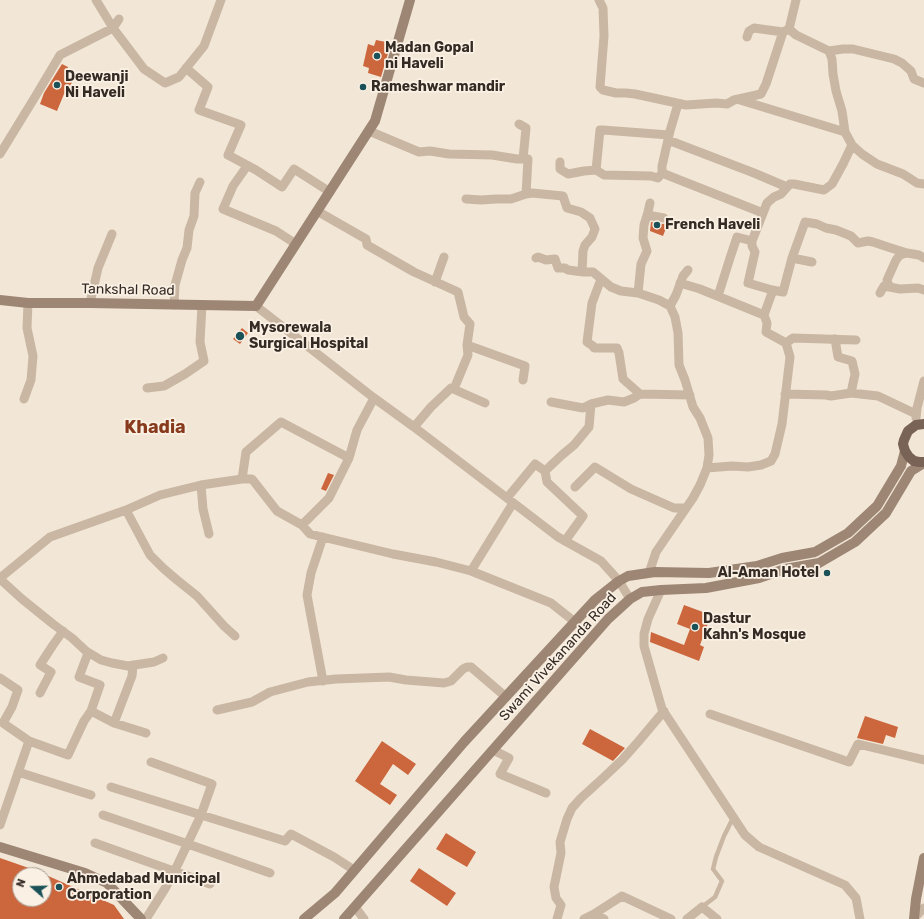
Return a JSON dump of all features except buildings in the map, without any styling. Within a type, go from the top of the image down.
[{"type":"main road","points":[[256,306],[375,122],[410,0]]},
{"type":"main road","name":"Tankshal Road","points":[[0,300],[28,303],[256,306]]},
{"type":"main road","points":[[920,422],[908,431],[903,444],[909,457],[919,462],[924,462]]},
{"type":"main road","points":[[304,919],[335,893],[464,742],[595,600],[619,581],[628,576],[655,572],[709,573],[757,566],[782,558],[815,552],[848,533],[877,506],[901,466],[905,451]]},
{"type":"main road","name":"Swami Vivekananda Road","points":[[344,919],[608,619],[630,599],[642,592],[706,588],[759,578],[785,569],[819,563],[855,542],[886,513],[911,472],[924,462]]},
{"type":"main road","points":[[0,847],[85,873],[107,883],[141,919]]},
{"type":"main road","points":[[914,918],[924,858]]},
{"type":"street","points":[[96,0],[113,28],[144,69],[165,83],[179,77],[204,46],[221,0]]},
{"type":"street","points":[[599,0],[603,8],[604,36],[600,87],[603,90],[616,93],[634,94],[686,105],[716,103],[727,104],[738,99],[761,94],[786,31],[796,0]]},
{"type":"street","points":[[0,154],[60,55],[113,28],[119,18]]},
{"type":"street","points":[[747,37],[748,31],[754,28],[786,31],[829,51],[853,49],[894,59],[902,63],[911,71],[914,79],[924,83]]},
{"type":"street","points":[[829,51],[832,59],[836,91],[842,111],[845,132],[852,145],[877,164],[903,174],[917,183],[924,184]]},
{"type":"street","points":[[186,68],[208,87],[200,110],[241,125],[228,155],[282,187],[294,169],[330,192]]},
{"type":"street","points":[[738,99],[845,132]]},
{"type":"street","points":[[560,162],[560,169],[568,174],[596,170],[604,175],[651,176],[658,178],[662,173],[662,166],[678,104]]},
{"type":"street","points":[[519,124],[526,128],[523,159]]},
{"type":"street","points":[[596,170],[600,130],[603,130],[669,138],[787,187]]},
{"type":"street","points":[[369,131],[420,152],[430,151],[450,154],[492,155],[517,159],[528,159],[526,194]]},
{"type":"street","points":[[852,145],[832,184],[824,190],[790,184],[781,194],[774,197],[767,203],[752,241],[752,246],[755,252],[748,283],[783,292],[802,220],[851,236],[858,243],[868,241],[873,242],[924,258]]},
{"type":"street","points":[[248,166],[233,186],[223,209],[276,231],[296,244]]},
{"type":"street","points":[[662,173],[763,213]]},
{"type":"street","points":[[174,305],[175,286],[187,248],[189,230],[194,216],[195,193],[200,182]]},
{"type":"street","points":[[466,199],[511,199],[532,193],[563,196],[567,208],[581,212],[590,218],[595,228],[592,237],[585,245],[583,251],[582,272]]},
{"type":"street","points":[[638,293],[641,264],[647,251],[643,238],[644,225],[650,203]]},
{"type":"street","points":[[317,211],[366,239],[367,245],[414,272],[458,292],[464,317],[470,324],[467,345],[468,355],[456,384]]},
{"type":"street","points":[[647,215],[664,218]]},
{"type":"street","points":[[90,303],[98,268],[112,234]]},
{"type":"street","points":[[718,296],[738,238],[752,241]]},
{"type":"street","points":[[889,286],[887,280],[896,260],[900,255],[907,253]]},
{"type":"street","points":[[435,282],[444,257]]},
{"type":"street","points":[[536,258],[538,257],[546,260],[555,259],[558,268],[592,272],[611,287],[638,293],[659,300],[670,306],[675,317],[678,333],[679,365],[693,407],[700,418],[708,438],[709,455],[700,485],[693,498],[656,552],[649,573]]},
{"type":"street","points":[[792,258],[812,262]]},
{"type":"street","points":[[670,306],[683,276],[688,270]]},
{"type":"street","points":[[601,279],[592,303],[587,342],[594,348],[617,348],[623,379],[640,394]]},
{"type":"street","points":[[680,283],[700,289],[764,315]]},
{"type":"street","points":[[880,293],[884,286],[900,289],[918,288],[924,290]]},
{"type":"street","points":[[706,468],[732,466],[748,467],[762,465],[771,461],[775,454],[782,424],[790,357],[786,343],[766,332],[767,323],[764,315],[773,290]]},
{"type":"street","points":[[24,399],[31,380],[33,356],[27,328],[28,303]]},
{"type":"street","points":[[147,388],[164,386],[204,361],[200,342],[202,305]]},
{"type":"street","points":[[256,306],[374,398],[558,537],[601,560],[619,581],[630,599]]},
{"type":"street","points":[[786,343],[792,338],[856,340]]},
{"type":"street","points":[[835,339],[838,357],[852,361],[855,374],[852,393]]},
{"type":"street","points":[[467,345],[526,366],[523,380]]},
{"type":"street","points":[[920,422],[917,408],[924,381]]},
{"type":"street","points":[[414,427],[431,407],[451,388],[485,403]]},
{"type":"street","points":[[785,394],[831,396],[852,393],[878,396],[920,422]]},
{"type":"street","points":[[551,402],[583,408],[591,404],[608,400],[624,402],[640,394],[690,395]]},
{"type":"street","points":[[302,525],[329,498],[349,458],[357,430],[374,398]]},
{"type":"street","points":[[545,471],[574,445],[589,427],[591,404]]},
{"type":"street","points":[[242,479],[246,452],[281,422],[349,458]]},
{"type":"street","points":[[471,571],[510,500],[535,464],[545,471],[547,482],[583,516],[565,541]]},
{"type":"street","points":[[576,487],[595,467],[631,490],[674,508],[686,508]]},
{"type":"street","points":[[163,658],[154,662],[128,666],[101,660],[88,653],[72,638],[22,599],[0,578],[50,538],[126,510],[160,495],[200,485],[252,479],[277,511],[302,525],[310,534],[471,571],[551,603],[575,622]]},
{"type":"street","points":[[200,485],[203,510],[209,534]]},
{"type":"street","points":[[126,510],[150,555],[172,576],[197,596],[235,636]]},
{"type":"street","points":[[323,537],[310,573],[307,595],[323,681]]},
{"type":"street","points":[[661,590],[648,619],[644,634],[644,646],[662,709],[745,835],[759,847],[845,885],[856,898],[860,919]]},
{"type":"street","points":[[40,693],[51,672],[40,665],[63,631]]},
{"type":"street","points":[[0,678],[18,690],[12,707],[3,723],[29,741],[68,755],[84,721],[91,711],[100,685],[79,677],[88,653]]},
{"type":"street","points":[[114,723],[132,676],[133,665]]},
{"type":"street","points":[[217,710],[252,702],[270,692],[308,682],[336,679],[389,677],[444,682],[451,681],[467,667],[471,667],[506,697]]},
{"type":"street","points":[[91,711],[114,723],[146,733]]},
{"type":"street","points":[[557,919],[562,905],[556,898],[554,887],[561,854],[560,842],[572,808],[622,760],[664,711]]},
{"type":"street","points":[[710,714],[849,762],[858,744],[924,760]]},
{"type":"street","points":[[0,825],[29,741]]},
{"type":"street","points":[[493,750],[509,758],[500,774],[546,793]]},
{"type":"street","points":[[146,919],[166,887],[188,844],[201,815],[212,784],[151,762]]},
{"type":"street","points":[[18,772],[91,795]]},
{"type":"street","points":[[111,787],[285,841],[290,834],[334,857],[354,870]]},
{"type":"street","points":[[103,815],[270,873]]},
{"type":"street","points":[[95,843],[210,884]]},
{"type":"street","points":[[584,919],[622,896],[671,919]]},
{"type":"street","points":[[355,907],[364,919]]},
{"type":"street","points":[[687,919],[702,907],[717,919]]},
{"type":"street","points":[[914,918],[924,908]]},
{"type":"street","points":[[594,914],[604,919]]},
{"type":"lane","points":[[702,907],[715,897],[722,881],[713,869],[724,836],[734,818]]},
{"type":"place","name":"Madan Gopal ni Haveli","points":[[377,56]]},
{"type":"place","name":"Deewanji Ni Haveli","points":[[57,85]]},
{"type":"place","name":"Rameshwar mandir","points":[[363,87]]},
{"type":"place","name":"French Haveli","points":[[657,225]]},
{"type":"place","name":"Mysorewala Surgical Hospital","points":[[240,336]]},
{"type":"place","name":"Al-Aman Hotel","points":[[827,573]]},
{"type":"place","name":"Dastur Kahn's Mosque","points":[[695,627]]},
{"type":"place","name":"Ahmedabad Municipal Corporation","points":[[59,887]]},
{"type":"district","name":"Khadia","points":[[155,428]]}]
